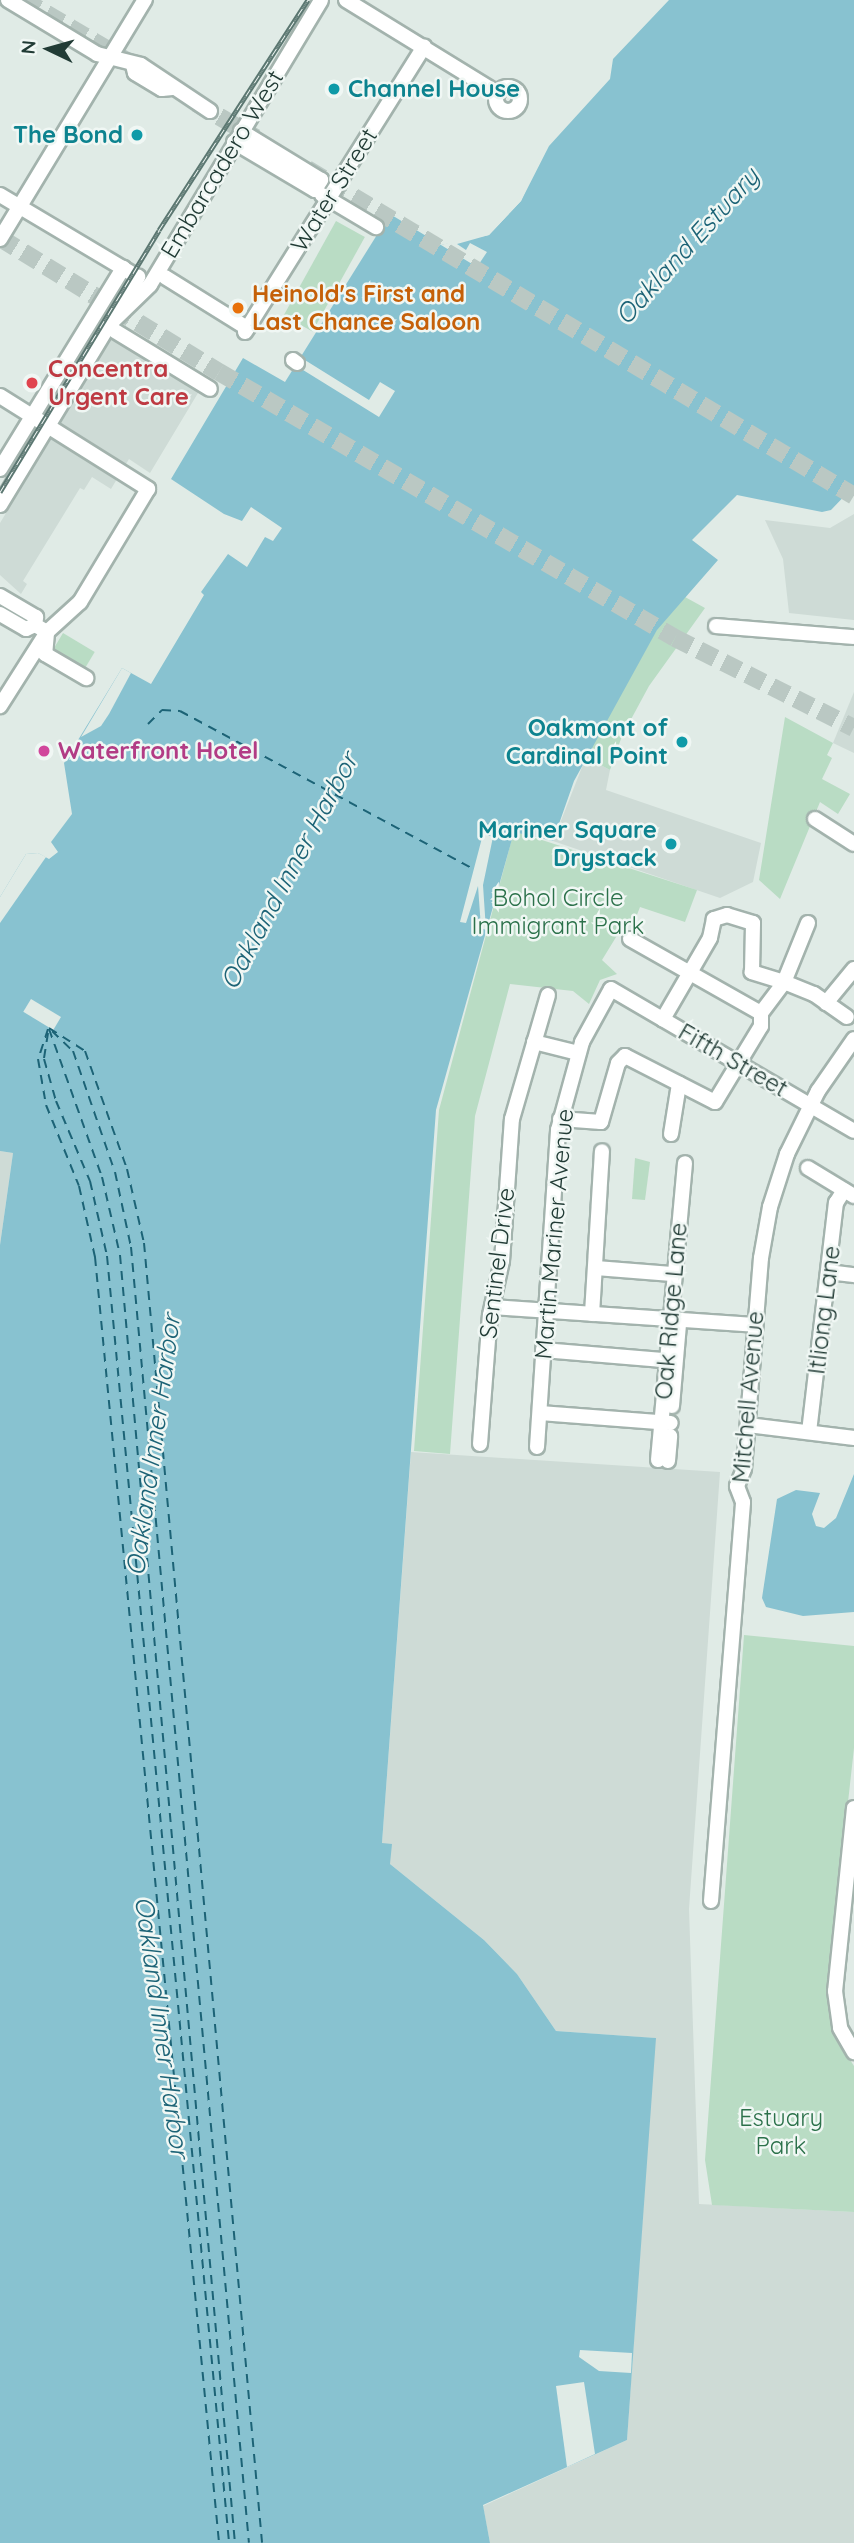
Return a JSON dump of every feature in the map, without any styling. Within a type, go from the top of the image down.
[{"type":"street","points":[[8,0],[97,54],[166,79],[172,88],[210,111]]},
{"type":"street","points":[[0,239],[145,0]]},
{"type":"street","name":"Embarcadero West","points":[[0,505],[237,137],[321,0]]},
{"type":"street","points":[[346,0],[497,93]]},
{"type":"street","name":"Water Street","points":[[164,277],[174,291],[246,330],[424,47]]},
{"type":"street","points":[[237,137],[376,228]]},
{"type":"street","points":[[0,195],[144,281]]},
{"type":"street","points":[[0,469],[123,268]]},
{"type":"street","points":[[115,326],[144,341],[210,388]]},
{"type":"street","points":[[0,396],[51,425],[148,489],[80,602],[41,628],[0,706]]},
{"type":"street","points":[[0,596],[36,617],[46,654],[86,678]]},
{"type":"street","points":[[0,614],[26,629],[41,628]]},
{"type":"street","points":[[716,626],[854,637]]},
{"type":"street","points":[[815,819],[854,844]]},
{"type":"street","points":[[663,1019],[710,938],[712,920],[727,915],[753,923],[752,972],[784,982],[847,1017]]},
{"type":"street","points":[[560,1119],[601,1122],[618,1063],[625,1056],[715,1102],[761,1027],[761,1013],[784,982],[808,923]]},
{"type":"street","points":[[630,939],[761,1013]]},
{"type":"street","points":[[826,1003],[854,969]]},
{"type":"street","name":"Fifth Street","points":[[611,989],[854,1131]]},
{"type":"street","name":"Martin Mariner Avenue","points":[[537,1447],[560,1119],[578,1054],[611,989]]},
{"type":"street","name":"Sentinel Drive","points":[[480,1444],[492,1307],[500,1282],[512,1119],[548,995]]},
{"type":"street","name":"Mitchell Avenue","points":[[710,1901],[743,1503],[737,1486],[744,1469],[754,1325],[772,1198],[810,1105],[854,1039]]},
{"type":"street","points":[[534,1042],[578,1054]]},
{"type":"street","points":[[671,1134],[679,1084]]},
{"type":"street","points":[[592,1314],[602,1151]]},
{"type":"street","name":"Oak Ridge Lane","points":[[663,1461],[675,1320],[672,1275],[685,1163]]},
{"type":"street","points":[[808,1168],[849,1193]]},
{"type":"street","name":"Itliong Lane","points":[[809,1432],[836,1203],[849,1193]]},
{"type":"street","points":[[596,1268],[672,1275]]},
{"type":"street","points":[[828,1272],[854,1275]]},
{"type":"street","points":[[492,1307],[754,1325]]},
{"type":"street","points":[[544,1350],[670,1361]]},
{"type":"street","points":[[540,1413],[666,1423]]},
{"type":"street","points":[[748,1425],[854,1438]]},
{"type":"street","points":[[854,1808],[847,1950],[837,2017],[854,2052]]},
{"type":"shaded area","points":[[112,337],[201,388],[150,473],[129,459],[111,489],[92,477],[84,490],[80,488],[23,581],[27,584],[21,594],[0,575],[0,523]]},
{"type":"shaded area","points":[[854,514],[854,620],[789,613],[783,559],[765,520],[830,528]]},
{"type":"shaded area","points":[[854,692],[854,753],[833,743]]},
{"type":"shaded area","points":[[586,757],[610,770],[606,790],[761,843],[753,882],[720,898],[553,841]]},
{"type":"shaded area","points":[[0,1151],[13,1153],[0,1245]]},
{"type":"shaded area","points":[[411,1452],[720,1472],[689,1909],[699,2204],[854,2212],[854,2543],[490,2543],[483,2506],[627,2440],[655,2038],[556,2031],[517,1974],[484,1940],[390,1864],[382,1843]]},
{"type":"green space","points":[[336,221],[365,237],[313,331],[284,315]]},
{"type":"green space","points":[[685,597],[705,608],[649,686],[622,736],[610,770],[586,757],[657,629]]},
{"type":"green space","points":[[63,633],[95,652],[83,672],[51,653]]},
{"type":"green space","points":[[785,717],[833,743],[827,755],[832,758],[822,779],[850,794],[838,814],[820,802],[780,899],[759,880]]},
{"type":"green space","name":"Bohol Circle Immigrant Park","points":[[514,831],[697,890],[685,922],[640,907],[635,920],[621,929],[602,960],[617,974],[600,980],[589,1004],[573,991],[510,984],[475,1116],[450,1454],[414,1451],[439,1110]]},
{"type":"green space","points":[[635,1158],[650,1162],[645,1200],[632,1199]]},
{"type":"green space","name":"Estuary Park","points":[[744,1635],[854,1646],[854,1748],[827,1992],[832,2032],[854,2066],[854,2212],[712,2205],[705,2160]]},
{"type":"water","points":[[669,0],[854,0],[854,486],[831,510],[822,512],[737,495],[692,540],[718,560],[657,630],[574,781],[553,841],[514,832],[436,1110],[382,1843],[392,1844],[390,1864],[484,1940],[517,1974],[556,2031],[656,2038],[627,2440],[483,2505],[490,2543],[0,2543],[0,1245],[13,1153],[0,1151],[0,897],[26,854],[38,853],[49,859],[58,852],[51,842],[72,814],[64,763],[122,668],[151,684],[204,595],[201,592],[228,554],[247,567],[265,537],[273,541],[282,528],[251,507],[242,521],[224,514],[171,479],[243,358],[285,382],[390,214],[441,245],[489,235],[521,201],[549,146],[610,79],[613,59]]},
{"type":"water","points":[[854,1474],[854,1612],[803,1616],[766,1607],[762,1598],[777,1499],[796,1490],[820,1493],[812,1514],[816,1526],[824,1528],[836,1518]]},
{"type":"pier","points":[[546,144],[521,201],[489,235],[457,244],[466,250],[470,243],[487,252],[477,267],[441,245],[487,232],[518,199]]},
{"type":"pier","points":[[300,357],[369,400],[380,382],[395,391],[379,417],[295,365]]},
{"type":"pier","points":[[122,668],[131,673],[109,714],[101,726],[81,737]]},
{"type":"pier","points":[[483,834],[493,837],[483,885],[486,930],[481,928],[478,886],[466,923],[460,922]]},
{"type":"pier","points":[[38,853],[46,857],[0,923],[0,897],[26,854]]},
{"type":"pier","points":[[31,999],[61,1017],[53,1030],[23,1012]]},
{"type":"pier","points":[[580,2350],[632,2353],[631,2373],[599,2371],[579,2357]]},
{"type":"pier","points":[[584,2382],[595,2454],[567,2467],[556,2386]]},
{"type":"ferry route","points":[[148,724],[162,710],[180,711],[474,869]]},
{"type":"ferry route","points":[[49,1028],[85,1051],[127,1169],[144,1243],[262,2543]]},
{"type":"ferry route","points":[[48,1029],[38,1059],[46,1105],[79,1186],[95,1257],[219,2543]]},
{"type":"ferry route","points":[[49,1029],[102,1177],[120,1255],[235,2543]]},
{"type":"ferry route","points":[[52,1031],[73,1051],[115,1172],[131,1247],[249,2543]]},
{"type":"ferry route","points":[[48,1033],[44,1059],[56,1101],[90,1181],[107,1256],[229,2543]]},
{"type":"tunnel","points":[[23,0],[127,61]]},
{"type":"tunnel","points":[[196,103],[256,138]]},
{"type":"tunnel","points":[[307,169],[854,496]]},
{"type":"tunnel","points":[[0,238],[219,372],[675,638],[854,728]]},
{"type":"railway","points":[[0,492],[159,230],[308,0]]},
{"type":"place","name":"Channel House","points":[[334,89]]},
{"type":"place","name":"The Bond","points":[[137,135]]},
{"type":"place","name":"Heinold's First and Last Chance Saloon","points":[[238,308]]},
{"type":"place","name":"Concentra Urgent Care","points":[[32,383]]},
{"type":"place","name":"Oakmont of Cardinal Point","points":[[682,742]]},
{"type":"place","name":"Waterfront Hotel","points":[[44,751]]},
{"type":"place","name":"Mariner Square Drystack","points":[[671,844]]},
{"type":"water label","name":"Oakland Estuary","points":[[687,246]]},
{"type":"water label","name":"Oakland Inner Harbor","points":[[289,871]]},
{"type":"water label","name":"Oakland Inner Harbor","points":[[153,1445]]},
{"type":"water label","name":"Oakland Inner Harbor","points":[[162,2027]]}]
